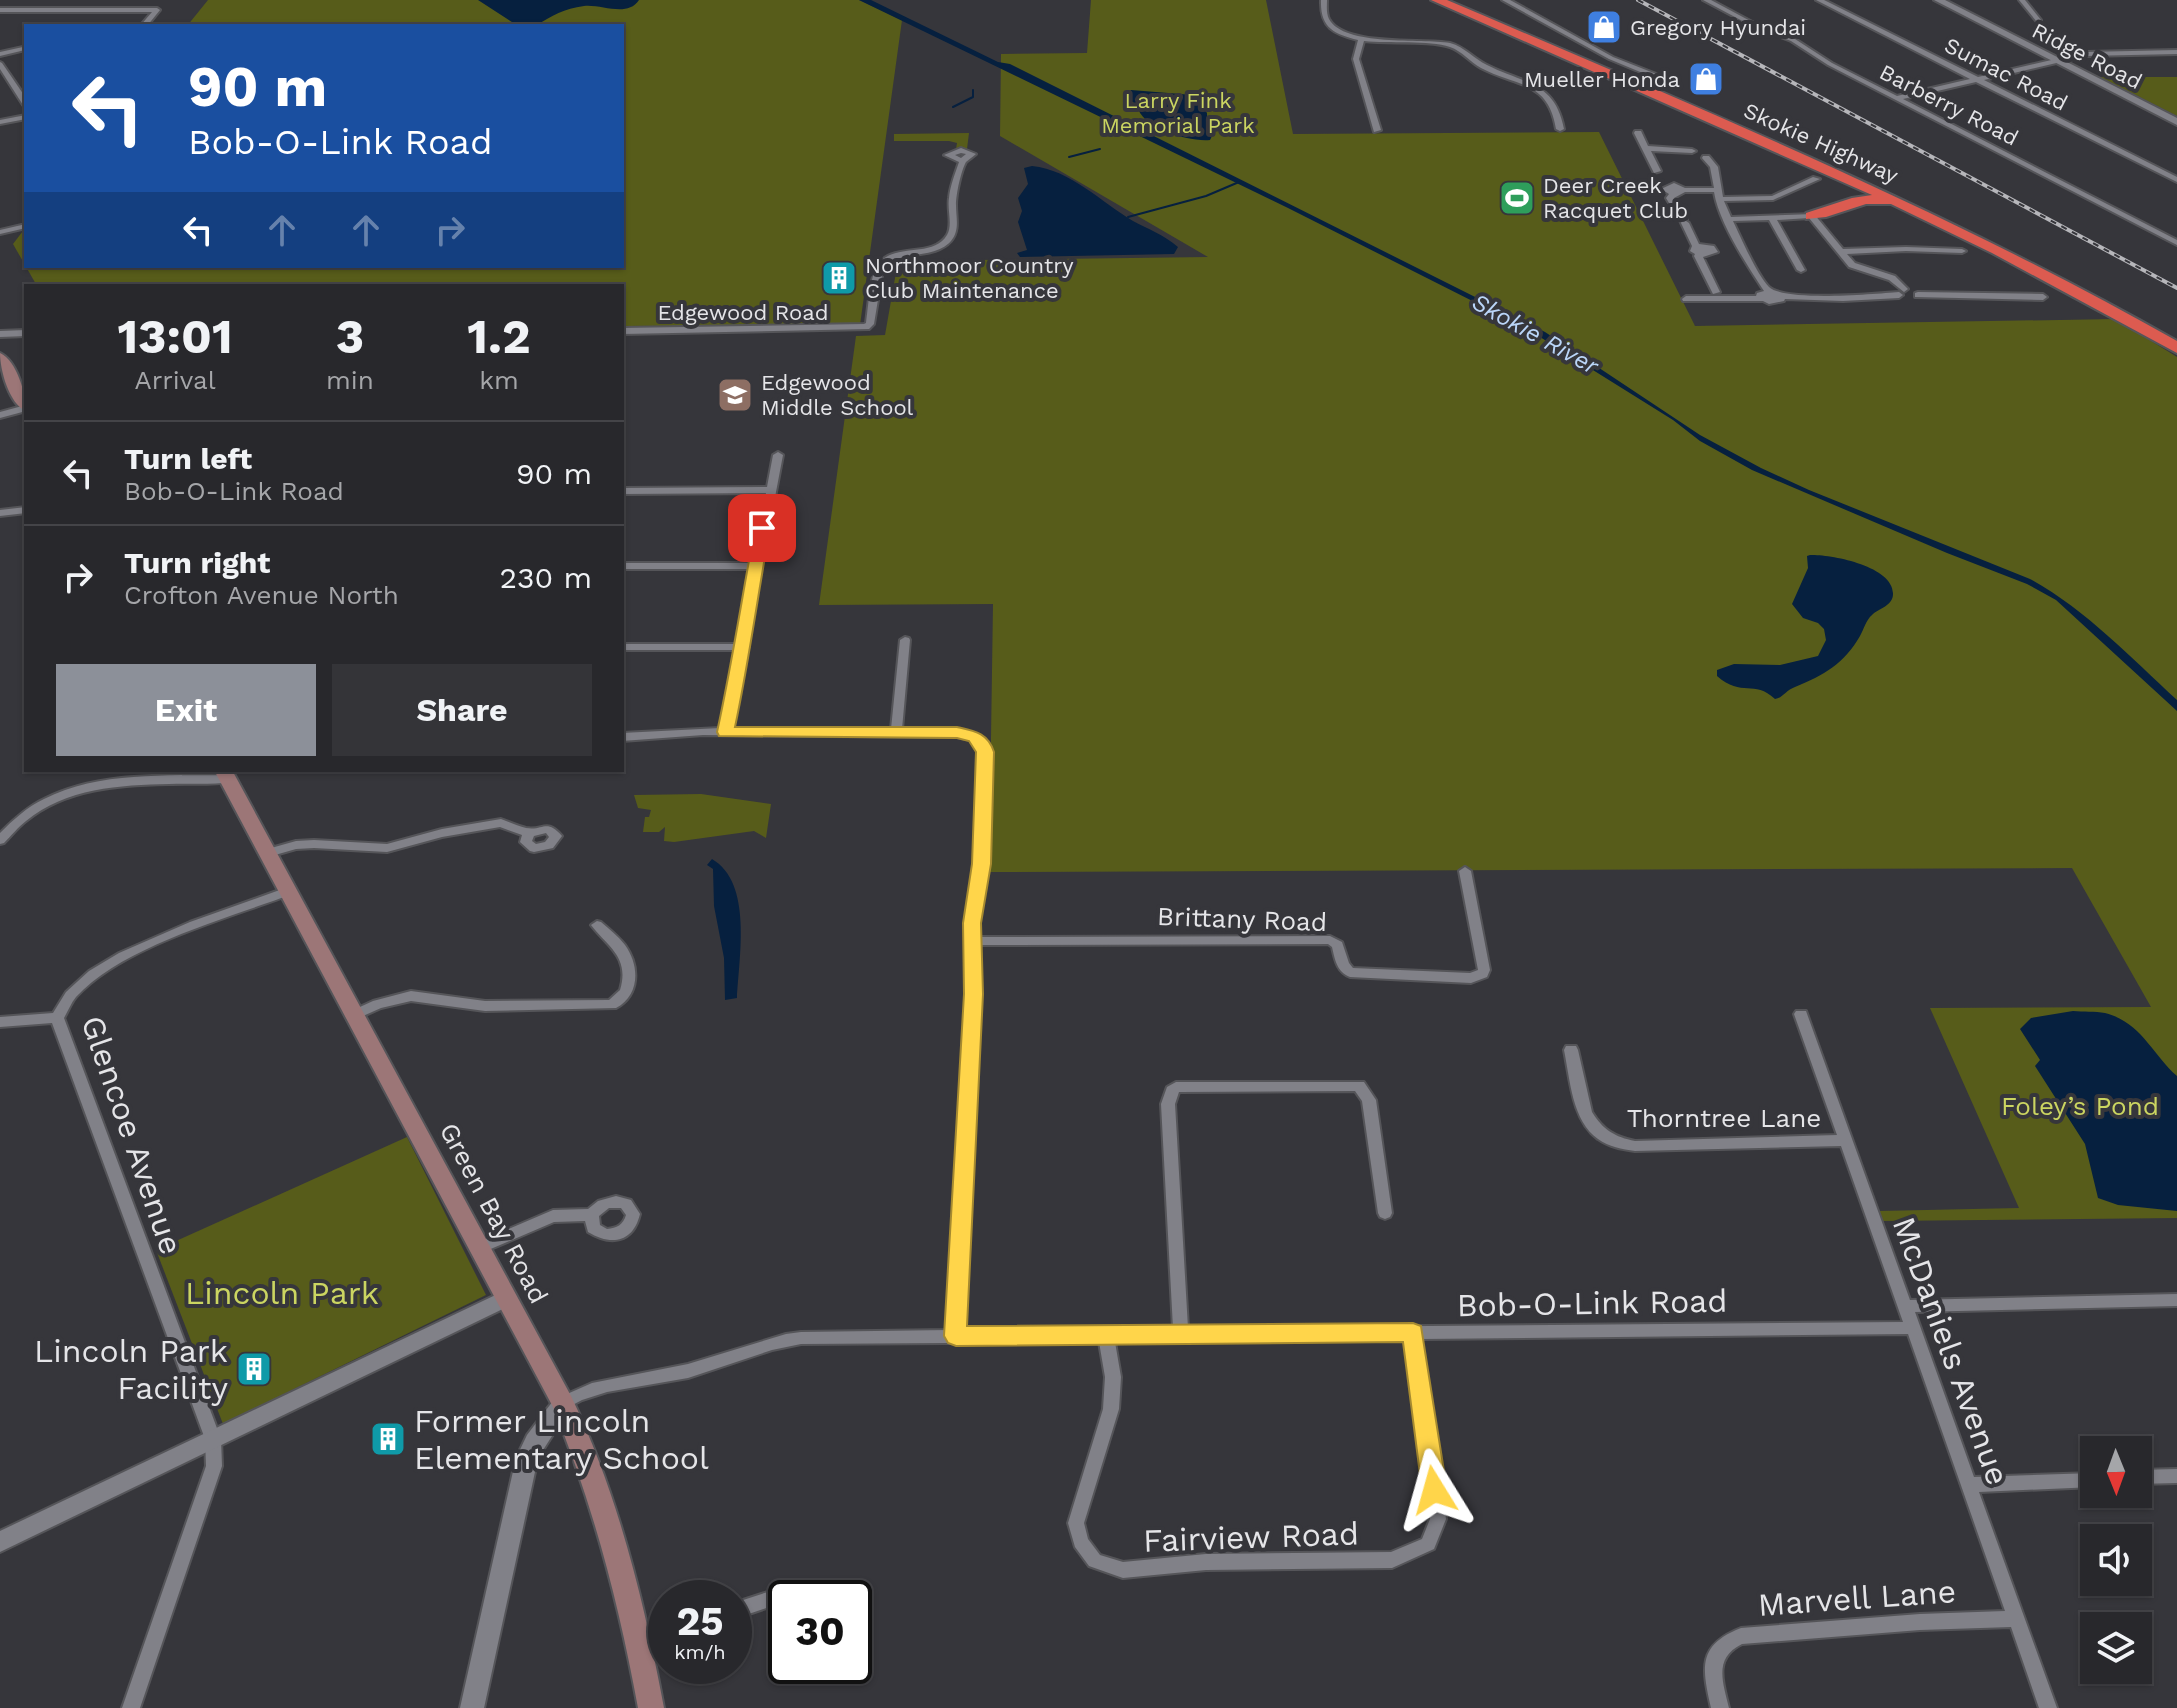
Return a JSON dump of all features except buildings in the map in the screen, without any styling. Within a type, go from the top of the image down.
[{"type":"highway","points":[[1430,0],[1477,17]]},
{"type":"highway","name":"Skokie Highway","points":[[1437,0],[1943,221],[2059,281],[2177,348]]},
{"type":"highway","name":"Skokie Highway","points":[[1451,0],[1958,221],[2059,272],[2177,338]]},
{"type":"highway","points":[[1470,0],[1629,77]]},
{"type":"highway","points":[[1811,216],[1816,210],[1858,191],[1855,183],[1842,175]]},
{"type":"highway","points":[[1811,216],[1824,214],[1858,199],[1875,198],[2059,281]]},
{"type":"main road","points":[[0,357],[24,404]]},
{"type":"main road","name":"Green Bay Road","points":[[225,774],[563,1403],[606,1517],[639,1642],[651,1708]]},
{"type":"street","points":[[1324,0],[1324,17],[1328,23],[1361,41],[1440,42],[1460,48],[1486,67],[1539,88],[1555,107],[1560,129]]},
{"type":"street","points":[[1505,0],[1611,58],[1660,77]]},
{"type":"street","name":"Barberry Road","points":[[1706,0],[1752,24],[1793,40],[1830,64],[2177,243]]},
{"type":"street","name":"Sumac Road","points":[[1819,0],[2177,180]]},
{"type":"street","name":"Ridge Road","points":[[1938,0],[2177,122]]},
{"type":"street","points":[[2022,0],[2039,21]]},
{"type":"street","points":[[0,10],[157,10],[145,24]]},
{"type":"street","points":[[1361,41],[1356,59],[1377,130]]},
{"type":"street","points":[[0,54],[23,49]]},
{"type":"street","points":[[1897,98],[2094,53],[2177,52]]},
{"type":"street","points":[[0,64],[24,100]]},
{"type":"street","points":[[0,122],[24,117]]},
{"type":"street","points":[[1638,133],[1657,173],[1669,190],[1670,198],[1684,221],[1716,292]]},
{"type":"street","points":[[1646,151],[1692,151],[1694,156],[1706,158],[1714,167],[1718,195],[1765,294]]},
{"type":"street","name":"Edgewood Road","points":[[624,331],[863,328],[870,324],[883,261],[892,256],[935,248],[949,239],[953,231],[952,194],[963,160]]},
{"type":"street","points":[[1669,190],[1773,198],[1816,179]]},
{"type":"street","points":[[1728,216],[1811,216],[1852,265],[1892,278],[1901,292],[1913,299],[1918,295],[2043,297]]},
{"type":"street","points":[[1772,218],[1801,270]]},
{"type":"street","points":[[0,232],[24,226]]},
{"type":"street","points":[[1698,250],[1713,254],[1713,249],[1742,249]]},
{"type":"street","points":[[1841,252],[1906,249],[1962,251]]},
{"type":"street","points":[[1686,299],[1765,294],[1841,298],[1901,292]]},
{"type":"street","points":[[0,334],[24,333]]},
{"type":"street","points":[[0,415],[24,409]]},
{"type":"street","points":[[725,732],[744,647],[755,566],[778,455]]},
{"type":"street","points":[[624,491],[770,490]]},
{"type":"street","points":[[0,513],[24,510]]},
{"type":"street","points":[[624,566],[755,566]]},
{"type":"street","points":[[896,733],[905,640]]},
{"type":"street","points":[[624,647],[744,647]]},
{"type":"street","points":[[624,737],[725,732],[957,733],[978,739],[985,752],[982,864],[972,923],[973,994],[956,1336]]},
{"type":"street","points":[[0,840],[37,808],[84,788],[111,782],[225,774]]},
{"type":"street","points":[[268,853],[314,844],[387,848],[442,833],[501,823],[529,833]]},
{"type":"street","name":"Brittany Road","points":[[973,941],[1330,940],[1338,945],[1343,965],[1350,972],[1471,978],[1484,970],[1465,871]]},
{"type":"street","name":"Glencoe Avenue","points":[[131,1708],[214,1466],[213,1439],[57,1018],[66,998],[113,960],[288,891]]},
{"type":"street","points":[[354,1015],[378,1004],[411,996],[485,1006],[611,1005],[624,997],[628,990],[626,957],[597,925]]},
{"type":"street","name":"McDaniels Avenue","points":[[1801,1014],[2048,1708]]},
{"type":"street","points":[[0,1022],[57,1018]]},
{"type":"street","name":"Thorntree Lane","points":[[1571,1050],[1588,1122],[1598,1134],[1622,1145],[1762,1145],[1846,1140]]},
{"type":"street","points":[[1181,1335],[1168,1104],[1176,1087],[1359,1086],[1369,1100],[1385,1213]]},
{"type":"street","points":[[479,1248],[553,1216],[592,1215]]},
{"type":"street","points":[[0,1542],[506,1298]]},
{"type":"street","points":[[1905,1306],[2177,1300]]},
{"type":"street","name":"Bob-O-Link Road","points":[[563,1403],[597,1390],[687,1371],[787,1340],[1913,1328]]},
{"type":"street","name":"Fairview Road","points":[[1106,1336],[1113,1397],[1076,1523],[1087,1554],[1106,1567],[1123,1570],[1206,1562],[1392,1560],[1423,1548],[1434,1535],[1438,1519],[1413,1333]]},
{"type":"street","points":[[472,1708],[527,1458],[534,1442],[563,1403]]},
{"type":"street","points":[[2152,1477],[2177,1476]]},
{"type":"street","points":[[1968,1485],[2080,1481]]},
{"type":"street","name":"Marvell Lane","points":[[1720,1708],[1712,1675],[1716,1653],[1723,1645],[1741,1636],[1920,1622],[2016,1619]]},
{"type":"street","points":[[639,1642],[648,1639]]},
{"type":"green space","points":[[208,0],[859,0],[902,20],[860,325],[624,326],[624,284],[36,284],[27,268],[624,268],[624,24],[189,24]]},
{"type":"green space","name":"Larry Fink Memorial Park","points":[[1091,0],[1266,0],[1293,134],[1599,132],[1695,326],[2116,319],[2177,357],[2177,1218],[1882,1221],[1879,1211],[2019,1208],[1930,1008],[2151,1007],[2072,868],[989,872],[993,604],[819,605],[856,336],[885,335],[898,261],[1208,257],[1000,136],[1001,54],[1087,53]]},
{"type":"green space","points":[[2100,77],[2177,77],[2177,116]]},
{"type":"green space","points":[[969,133],[967,149],[956,149],[957,143],[949,141],[894,141],[894,134]]},
{"type":"green space","points":[[24,230],[24,263],[13,244]]},
{"type":"green space","points":[[701,794],[771,804],[766,838],[754,831],[674,842],[664,841],[665,827],[659,832],[643,832],[645,817],[649,817],[651,810],[638,808],[634,795]]},
{"type":"green space","name":"Lincoln Park","points":[[407,1137],[486,1295],[223,1424],[156,1250]]},
{"type":"water","points":[[478,0],[639,0],[628,8],[577,7],[539,24],[515,24]]},
{"type":"water","points":[[859,0],[871,0],[998,62],[1010,64],[1545,332],[1700,435],[1761,468],[2030,579],[2070,605],[2107,635],[2177,700],[2177,711],[2056,600],[2027,584],[1752,470],[1700,441],[1673,420],[1524,327],[1288,208]]},
{"type":"water","points":[[1131,90],[1193,95],[1207,113],[1207,124],[1213,134],[1210,140],[1190,139],[1156,127],[1140,113],[1137,105],[1125,97]]},
{"type":"water","points":[[1032,166],[1073,180],[1133,221],[1173,243],[1178,247],[1174,254],[1020,257],[1017,253],[1027,250],[1018,222],[1022,211],[1018,198],[1028,184],[1024,168]]},
{"type":"water","points":[[1807,556],[1832,557],[1872,569],[1891,584],[1891,601],[1870,617],[1854,646],[1840,661],[1780,697],[1775,699],[1761,690],[1734,686],[1717,676],[1717,670],[1734,664],[1780,665],[1818,656],[1826,640],[1824,629],[1818,623],[1803,618],[1792,604],[1808,568]]},
{"type":"water","points":[[712,859],[725,870],[733,885],[741,922],[737,998],[725,1000],[724,958],[714,906],[713,869],[707,865]]},
{"type":"water","name":"Foley’s Pond","points":[[2073,1011],[2117,1017],[2137,1031],[2177,1076],[2177,1211],[2118,1205],[2098,1198],[2085,1144],[2035,1066],[2040,1060],[2020,1029],[2031,1018]]},
{"type":"waterway","points":[[953,107],[973,97],[973,90]]},
{"type":"waterway","points":[[1069,157],[1100,149]]},
{"type":"waterway","points":[[1128,217],[1206,196],[1239,182]]},
{"type":"railway","points":[[1638,0],[2177,288]]},
{"type":"place","name":"Gregory Hyundai","points":[[1604,27]]},
{"type":"place","name":"Mueller Honda","points":[[1706,79]]},
{"type":"place","name":"Deer Creek Racquet Club","points":[[1517,198]]},
{"type":"place","name":"Northmoor Country Club Maintenance","points":[[839,278]]},
{"type":"place","name":"Edgewood Middle School","points":[[735,395]]},
{"type":"place","name":"Lincoln Park Facility","points":[[254,1369]]},
{"type":"place","name":"Former Lincoln Elementary School","points":[[388,1439]]},
{"type":"route","points":[[762,528],[742,655],[725,732],[957,733],[975,737],[983,744],[985,752],[982,864],[972,923],[973,994],[956,1336],[1413,1333],[1434,1490]]},
{"type":"water label","name":"Skokie River","points":[[1535,334]]}]
